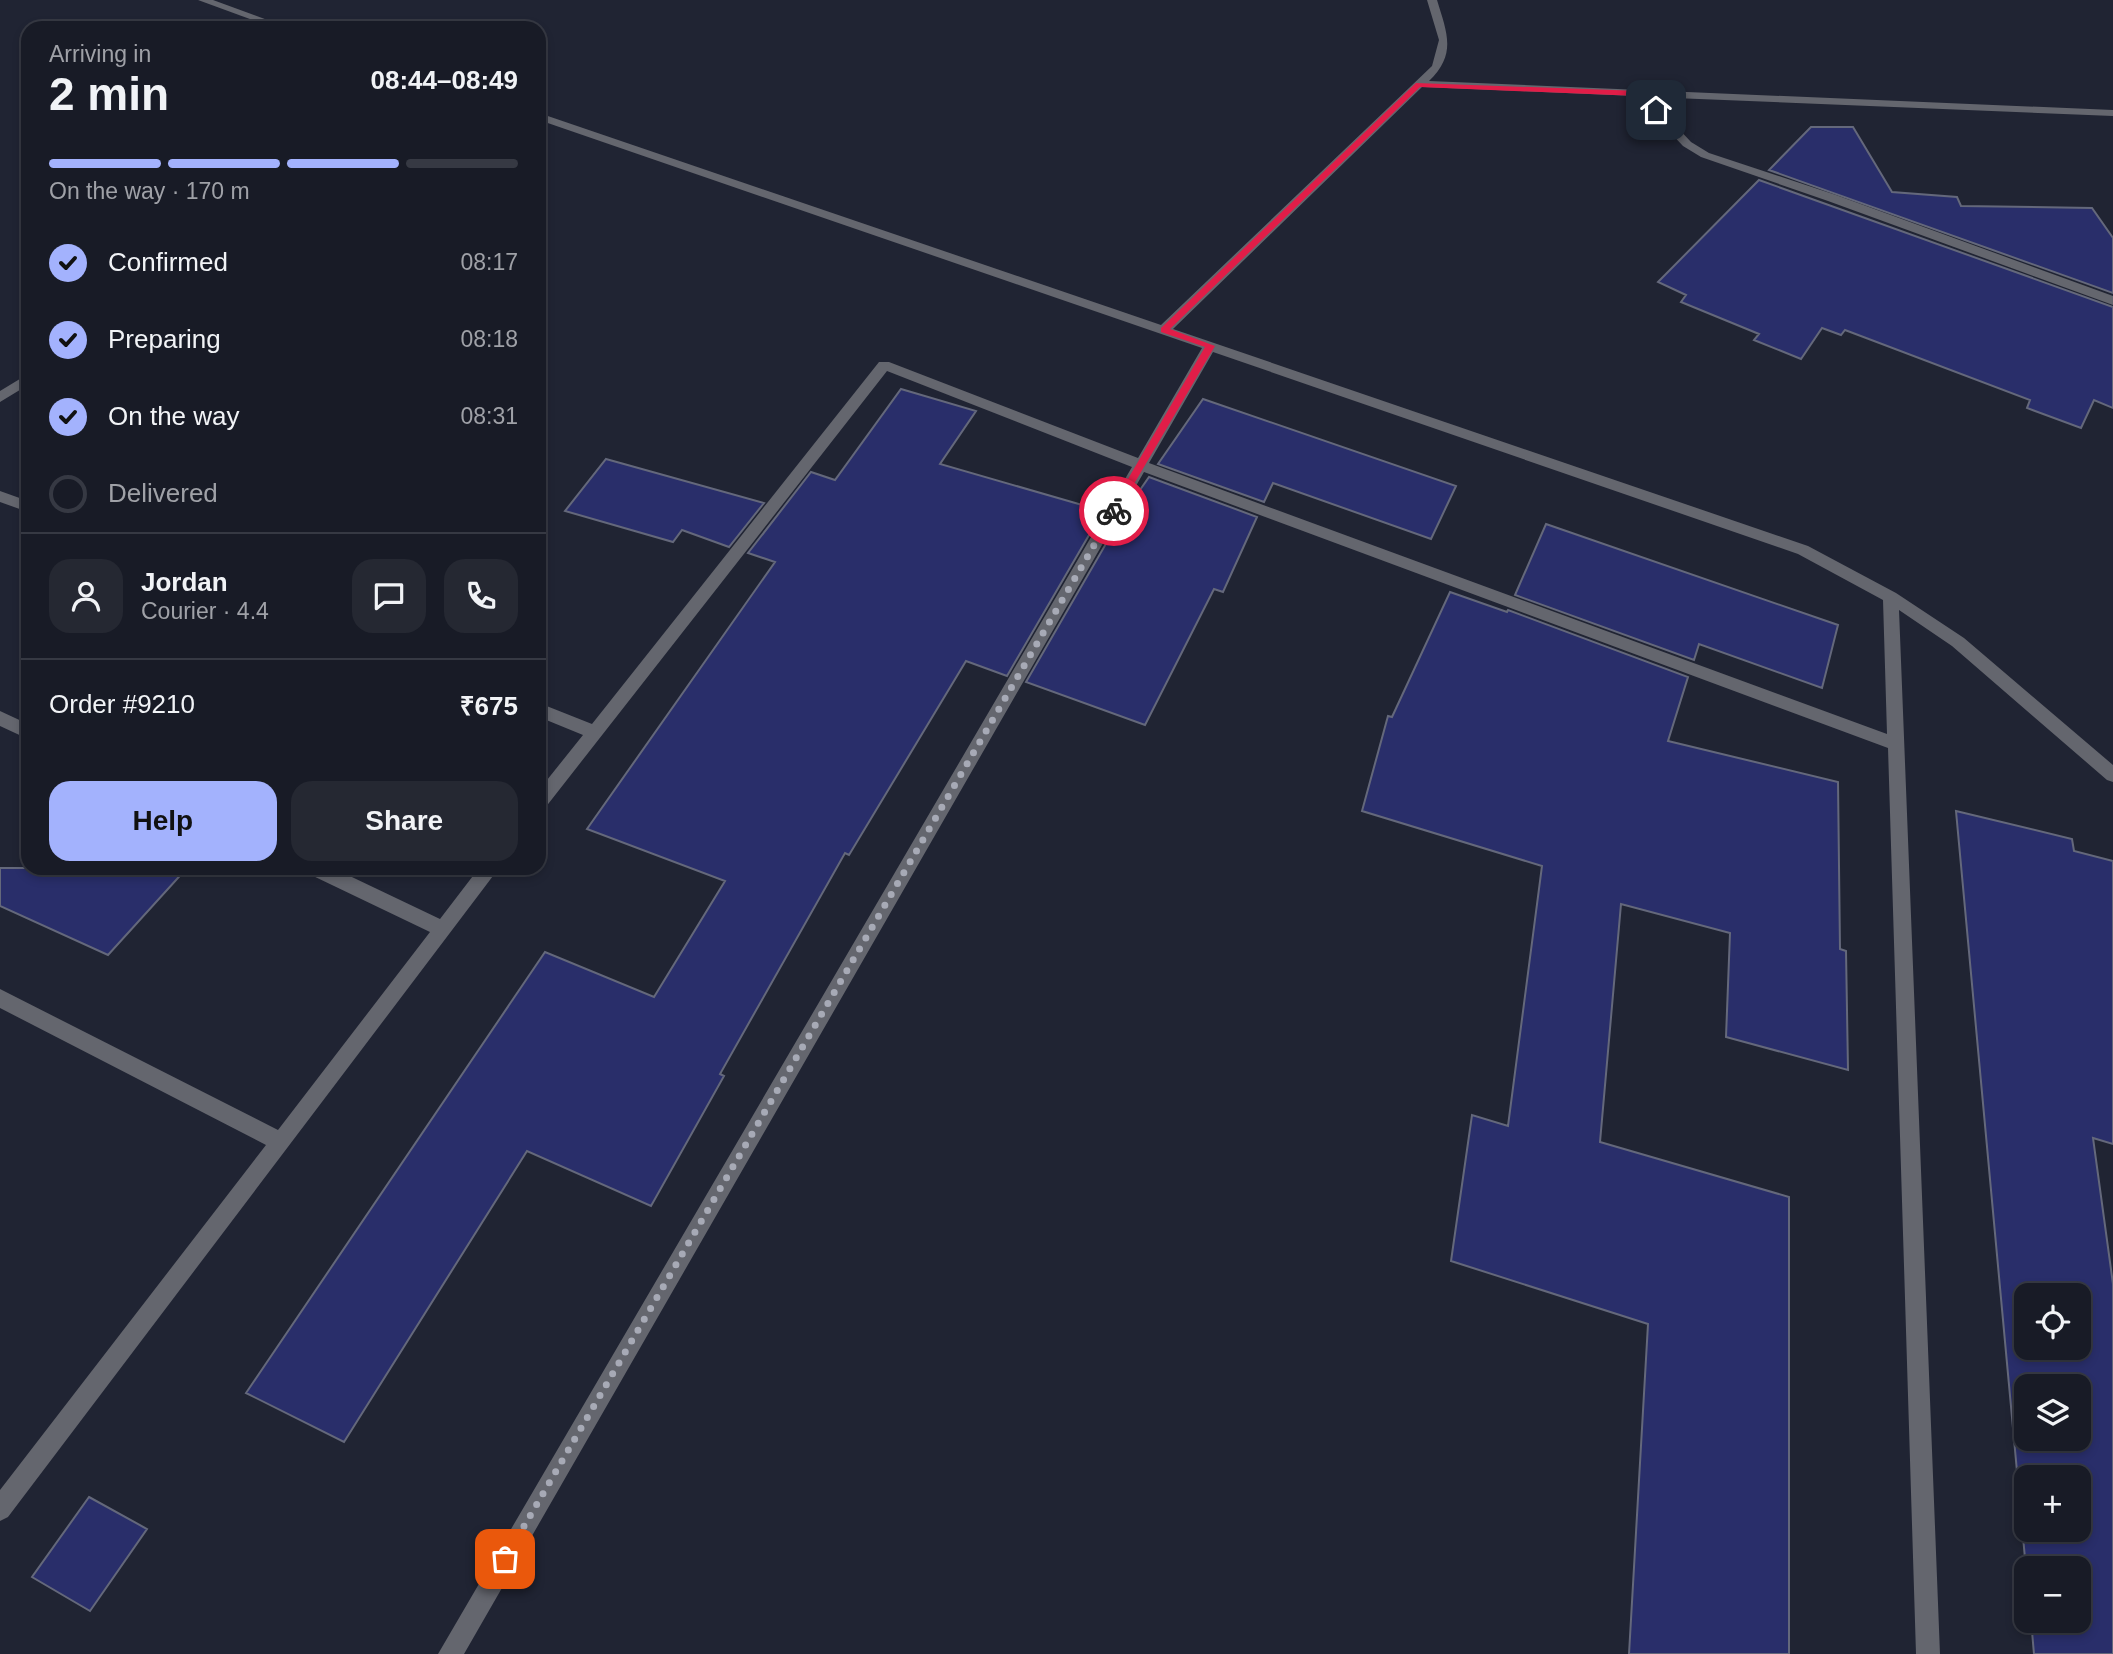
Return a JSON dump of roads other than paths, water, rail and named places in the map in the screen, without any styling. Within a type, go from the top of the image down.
[{"type":"street","points":[[203,0],[264,21]]},
{"type":"street","points":[[1164,330],[1437,67],[1444,40],[1432,0]]},
{"type":"street","points":[[1418,85],[2113,113]]},
{"type":"street","points":[[1640,94],[1687,144],[1704,155],[2113,301]]},
{"type":"street","points":[[546,118],[1803,550],[1891,597],[1958,642],[2113,775]]},
{"type":"street","points":[[450,1654],[1210,346]]},
{"type":"street","points":[[546,794],[884,365],[1141,465],[1896,744]]},
{"type":"street","points":[[0,397],[21,384]]},
{"type":"street","points":[[0,496],[21,504]]},
{"type":"street","points":[[1891,597],[1928,1654]]},
{"type":"street","points":[[546,713],[594,732]]},
{"type":"street","points":[[0,718],[21,728]]},
{"type":"street","points":[[330,875],[443,929]]},
{"type":"street","points":[[0,1509],[485,875]]},
{"type":"street","points":[[0,998],[281,1142]]}]
